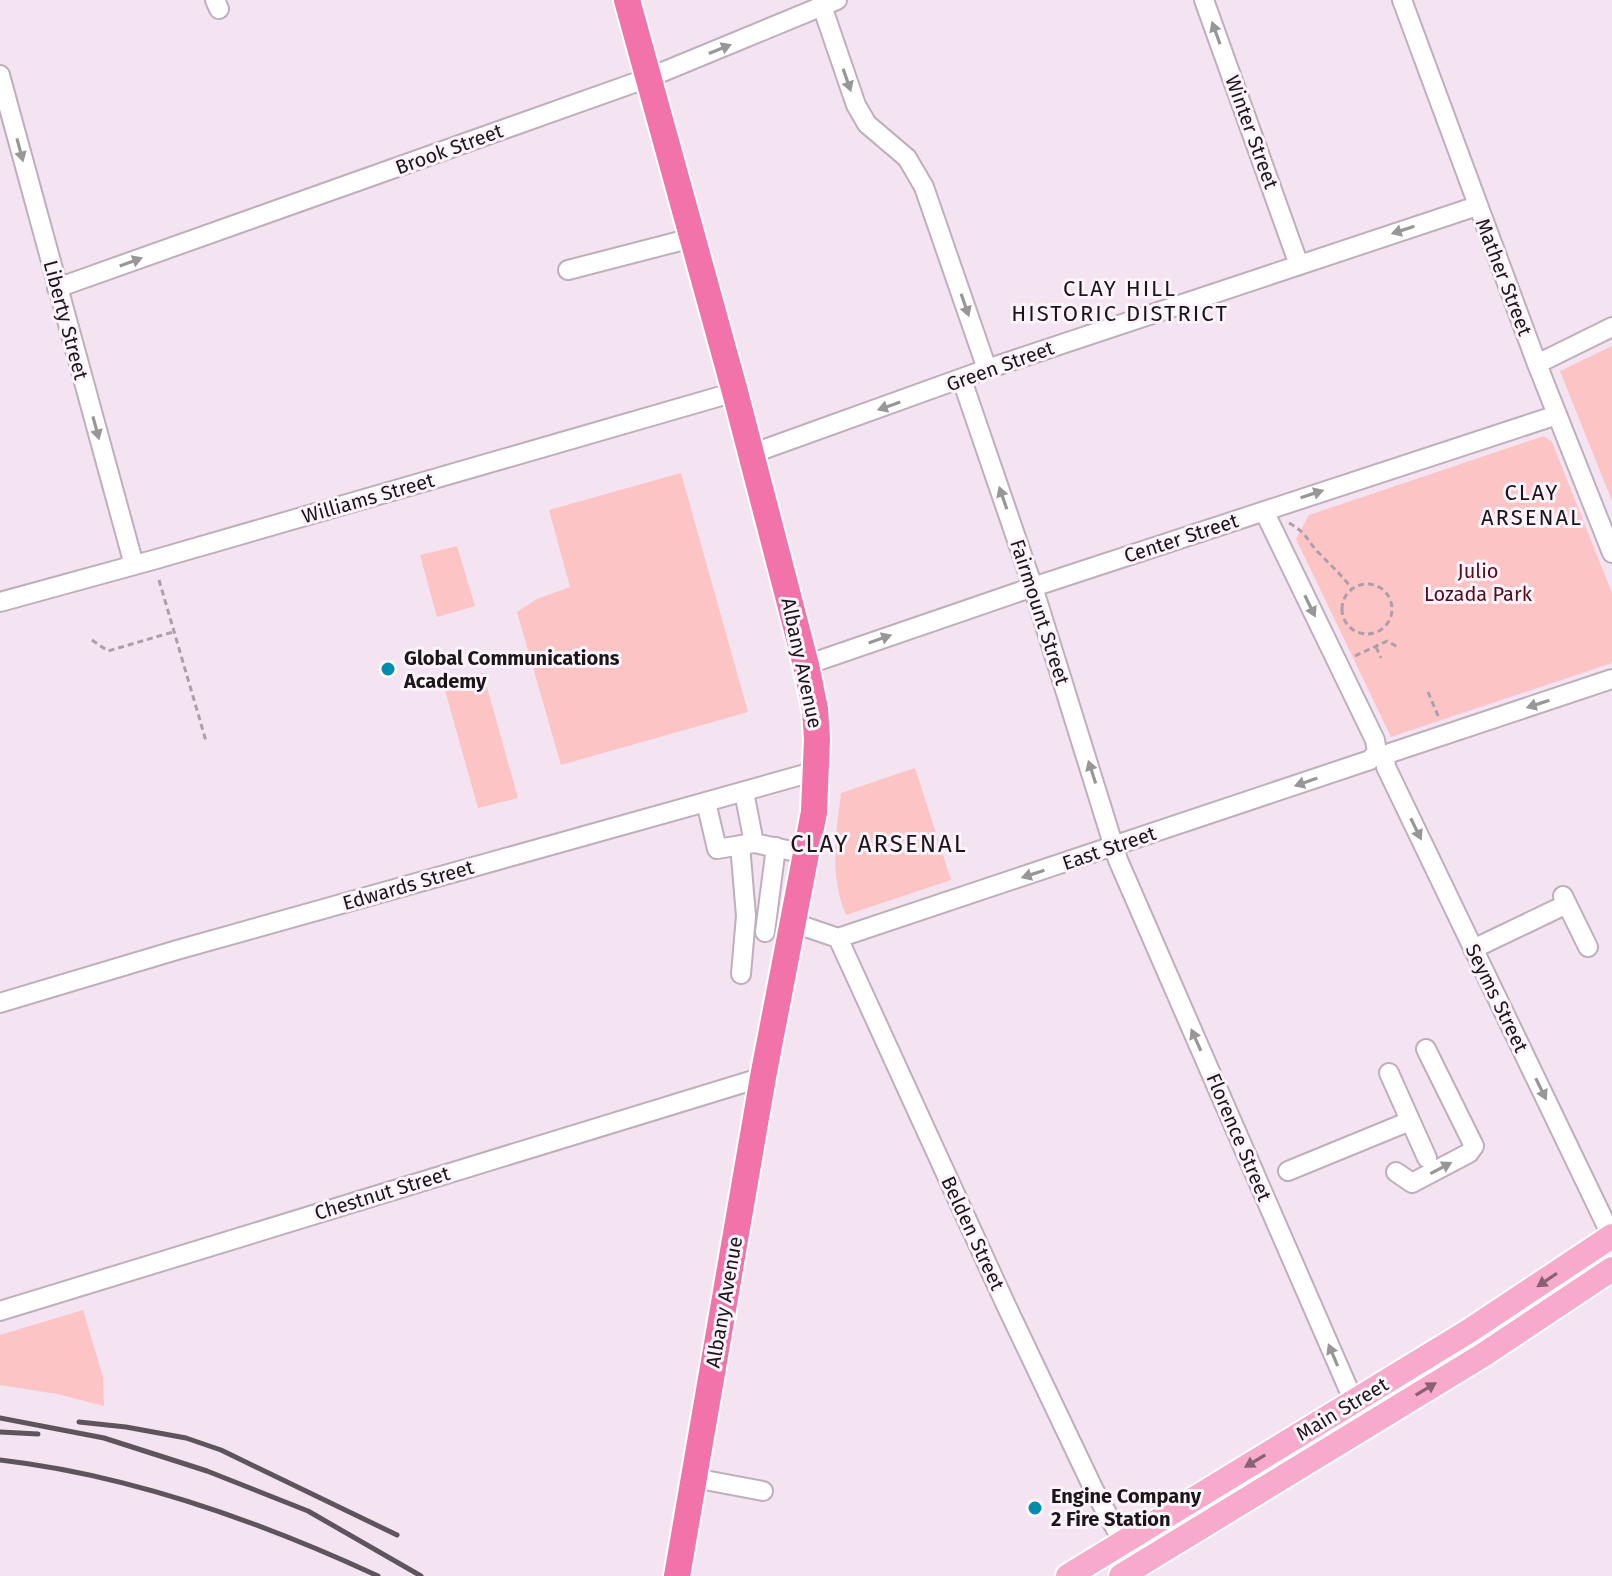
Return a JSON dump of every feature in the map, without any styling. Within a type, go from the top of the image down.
[{"type":"highway","name":"Albany Avenue","points":[[627,0],[735,392],[815,709],[814,812],[806,854],[783,930],[763,1077],[677,1576]]},
{"type":"main road","name":"Main Street","points":[[1068,1576],[1469,1331],[1612,1236]]},
{"type":"main road","name":"Main Street","points":[[1129,1571],[1483,1355],[1612,1269]]},
{"type":"street","name":"Winter Street","points":[[1204,0],[1299,265]]},
{"type":"street","name":"Mather Street","points":[[1402,0],[1477,206],[1612,553]]},
{"type":"street","name":"Brook Street","points":[[57,288],[648,78],[830,3]]},
{"type":"street","points":[[830,3],[856,105],[867,124],[907,158],[924,187],[987,369]]},
{"type":"street","name":"Liberty Street","points":[[0,75],[134,565]]},
{"type":"street","name":"Green Street","points":[[751,454],[987,369],[1477,206]]},
{"type":"street","points":[[568,270],[692,238]]},
{"type":"street","points":[[1537,364],[1612,327]]},
{"type":"street","name":"Fairmount Street","points":[[962,380],[1033,587],[1115,846]]},
{"type":"street","name":"Williams Street","points":[[0,602],[735,392]]},
{"type":"street","name":"Center Street","points":[[806,665],[1557,415]]},
{"type":"street","name":"Seyms Street","points":[[1264,511],[1612,1236]]},
{"type":"street","name":"East Street","points":[[838,938],[1612,679]]},
{"type":"street","name":"Edwards Street","points":[[0,1003],[177,950],[816,771]]},
{"type":"street","points":[[741,974],[747,844],[744,792]]},
{"type":"street","points":[[706,802],[717,849],[747,844],[806,854]]},
{"type":"street","name":"Florence Street","points":[[1115,846],[1118,860],[1365,1427]]},
{"type":"street","points":[[776,847],[783,930]]},
{"type":"street","points":[[1473,949],[1564,898],[1588,947]]},
{"type":"street","points":[[744,928],[838,938]]},
{"type":"street","name":"Belden Street","points":[[838,938],[1012,1317],[1095,1492],[1123,1543],[1129,1571]]},
{"type":"street","points":[[1396,1172],[1412,1183],[1469,1153],[1474,1146],[1426,1049]]},
{"type":"street","points":[[1389,1073],[1427,1158]]},
{"type":"street","name":"Chestnut Street","points":[[0,1311],[763,1077]]},
{"type":"street","points":[[1288,1171],[1410,1121]]},
{"type":"street","points":[[694,1478],[763,1491]]},
{"type":"path","points":[[1286,522],[1308,535],[1318,552],[1352,589]]},
{"type":"path","points":[[159,580],[206,741]]},
{"type":"path","points":[[1363,584],[1371,584],[1385,591],[1390,598],[1388,623],[1377,631],[1366,634],[1357,632],[1345,621],[1344,597],[1363,584]]},
{"type":"path","points":[[1377,631],[1383,643]]},
{"type":"path","points":[[92,640],[108,651],[173,632]]},
{"type":"path","points":[[1351,658],[1391,641],[1398,647]]},
{"type":"path","points":[[1376,647],[1381,658]]},
{"type":"path","points":[[1428,692],[1441,722]]},
{"type":"green space","points":[[1612,346],[1612,501],[1560,371]]},
{"type":"green space","name":"Julio Lozada Park","points":[[1544,436],[1552,442],[1612,593],[1612,663],[1391,737],[1296,539],[1309,515]]},
{"type":"green space","points":[[681,473],[748,712],[561,765],[517,612],[537,599],[570,587],[549,510]]},
{"type":"green space","points":[[457,546],[475,606],[437,617],[420,555]]},
{"type":"green space","points":[[483,673],[518,798],[478,808],[443,683]]},
{"type":"green space","points":[[915,768],[951,880],[846,915],[836,870],[841,793]]},
{"type":"green space","points":[[83,1310],[103,1377],[104,1406],[57,1394],[0,1385],[0,1335]]},
{"type":"railway","points":[[0,1418],[104,1438],[207,1471],[308,1511],[421,1576]]},
{"type":"railway","points":[[79,1422],[186,1438],[221,1450],[397,1535]]},
{"type":"railway","points":[[0,1432],[38,1434]]},
{"type":"railway","points":[[0,1460],[98,1477],[194,1503],[287,1537],[378,1576]]},
{"type":"place","name":"Global Communications Academy","points":[[388,669]]},
{"type":"place","name":"Engine Company 2 Fire Station","points":[[1035,1508]]},
{"type":"district","name":"CLAY HILL HISTORIC DISTRICT","points":[[1120,300]]},
{"type":"district","name":"CLAY ARSENAL","points":[[1532,504]]},
{"type":"district","name":"CLAY ARSENAL","points":[[879,844]]}]
